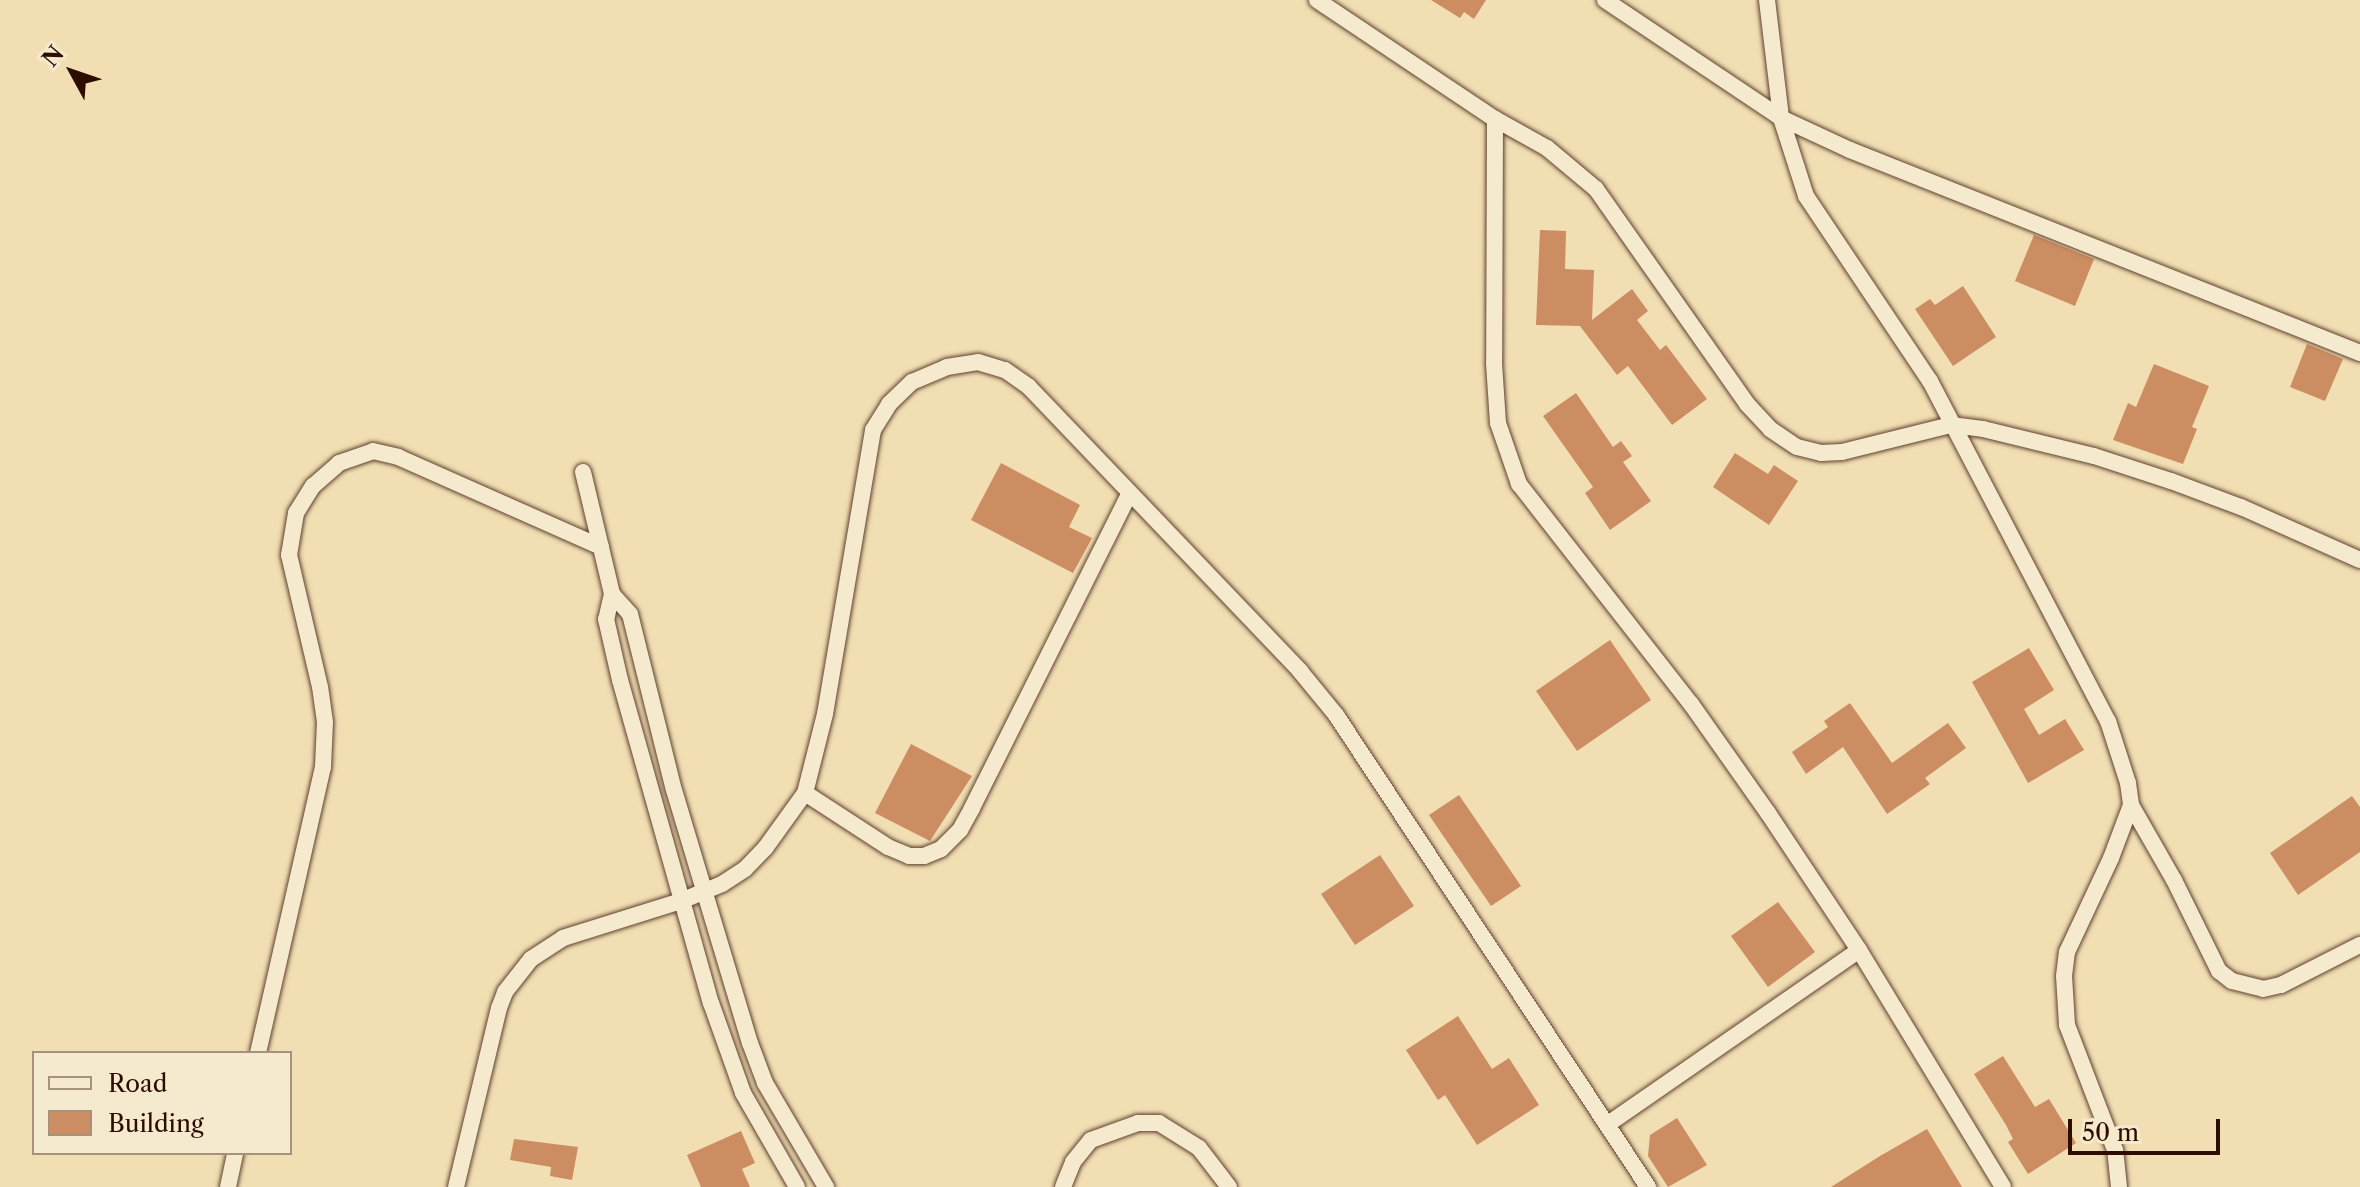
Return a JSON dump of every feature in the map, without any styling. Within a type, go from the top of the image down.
[{"type":"street","points":[[1317,0],[1495,119],[1547,148],[1596,189],[1747,404],[1770,429],[1797,447],[1821,453],[1842,452],[1951,425],[1995,432],[2094,456],[2241,507],[2360,560]]},
{"type":"street","points":[[1605,0],[1781,118],[1850,150],[2360,353]]},
{"type":"street","points":[[1767,0],[1781,118],[1806,196],[1930,381],[2108,721],[2128,783],[2131,805],[2174,880],[2219,971],[2232,981],[2263,989],[2281,985],[2360,945]]},
{"type":"street","points":[[1495,119],[1497,408],[1504,450],[1519,484],[1691,704],[1859,950],[2003,1187]]},
{"type":"street","points":[[456,1187],[499,1008],[517,976],[531,959],[563,938],[681,901],[745,869],[787,821],[805,793],[825,714],[873,430],[889,404],[912,382],[947,367],[978,362],[1005,370],[1039,396],[1129,495],[1300,671],[1336,715],[1648,1187]]},
{"type":"street","points":[[258,1051],[323,767],[325,722],[320,687],[289,555],[296,513],[313,486],[339,463],[373,451],[398,457],[601,547]]},
{"type":"street","points":[[583,472],[612,594],[606,619],[711,1003],[743,1093],[797,1187]]},
{"type":"street","points":[[805,793],[888,847],[909,856],[924,856],[941,849],[960,830],[972,808],[1129,495]]},
{"type":"street","points":[[612,594],[630,614],[704,892],[734,996],[765,1083],[826,1187]]},
{"type":"street","points":[[2119,1187],[2115,1150],[2067,1025],[2064,976],[2067,952],[2111,858],[2131,805]]},
{"type":"street","points":[[1608,1124],[1859,950]]},
{"type":"street","points":[[1063,1187],[1073,1162],[1091,1140],[1138,1123],[1159,1123],[1199,1148],[1229,1187]]},
{"type":"street","points":[[228,1187],[235,1155]]},
{"type":"building","points":[[1431,0],[1486,0],[1474,19],[1464,12],[1460,18]]},
{"type":"building","points":[[1540,230],[1566,231],[1565,269],[1594,270],[1592,320],[1632,289],[1648,311],[1637,320],[1660,350],[1666,345],[1707,399],[1672,425],[1628,366],[1617,375],[1580,326],[1536,325]]},
{"type":"building","points":[[2034,235],[2094,259],[2075,306],[2015,281]]},
{"type":"building","points":[[1963,286],[1996,337],[1953,366],[1915,309],[1930,299],[1935,305]]},
{"type":"building","points":[[2307,344],[2343,359],[2325,401],[2290,387]]},
{"type":"building","points":[[2154,364],[2209,386],[2192,427],[2197,429],[2183,464],[2113,440],[2128,403],[2136,407]]},
{"type":"building","points":[[1576,393],[1613,447],[1621,441],[1632,456],[1623,462],[1651,501],[1610,530],[1585,493],[1593,487],[1543,416]]},
{"type":"building","points":[[1735,453],[1768,474],[1774,465],[1798,481],[1769,525],[1713,487]]},
{"type":"building","points":[[1001,463],[1080,505],[1069,527],[1092,538],[1073,573],[971,520]]},
{"type":"building","points":[[1610,640],[1651,700],[1577,751],[1536,691]]},
{"type":"building","points":[[2029,648],[2054,690],[2024,709],[2039,735],[2065,719],[2084,750],[2028,783],[1972,682]]},
{"type":"building","points":[[1850,703],[1892,763],[1948,723],[1966,748],[1925,778],[1930,784],[1887,814],[1843,747],[1806,774],[1792,752],[1828,727],[1824,721]]},
{"type":"building","points":[[911,744],[972,776],[930,841],[875,813]]},
{"type":"building","points":[[1459,795],[1521,886],[1491,906],[1429,815]]},
{"type":"building","points":[[2352,796],[2360,807],[2360,852],[2298,895],[2270,853]]},
{"type":"building","points":[[1380,855],[1414,906],[1355,945],[1321,894]]},
{"type":"building","points":[[1778,902],[1815,952],[1768,987],[1731,936]]},
{"type":"building","points":[[1458,1016],[1492,1069],[1509,1058],[1539,1105],[1477,1145],[1445,1095],[1438,1100],[1406,1050]]},
{"type":"building","points":[[2003,1056],[2035,1107],[2049,1099],[2076,1143],[2028,1174],[2008,1142],[2013,1139],[2006,1125],[1974,1074]]},
{"type":"building","points":[[1677,1118],[1707,1165],[1668,1187],[1648,1156],[1650,1135]]},
{"type":"building","points":[[1927,1129],[1962,1187],[1831,1187],[1880,1156]]},
{"type":"building","points":[[741,1131],[755,1163],[742,1169],[750,1187],[701,1187],[687,1155]]},
{"type":"building","points":[[514,1139],[578,1147],[572,1180],[550,1176],[551,1167],[510,1160]]}]
